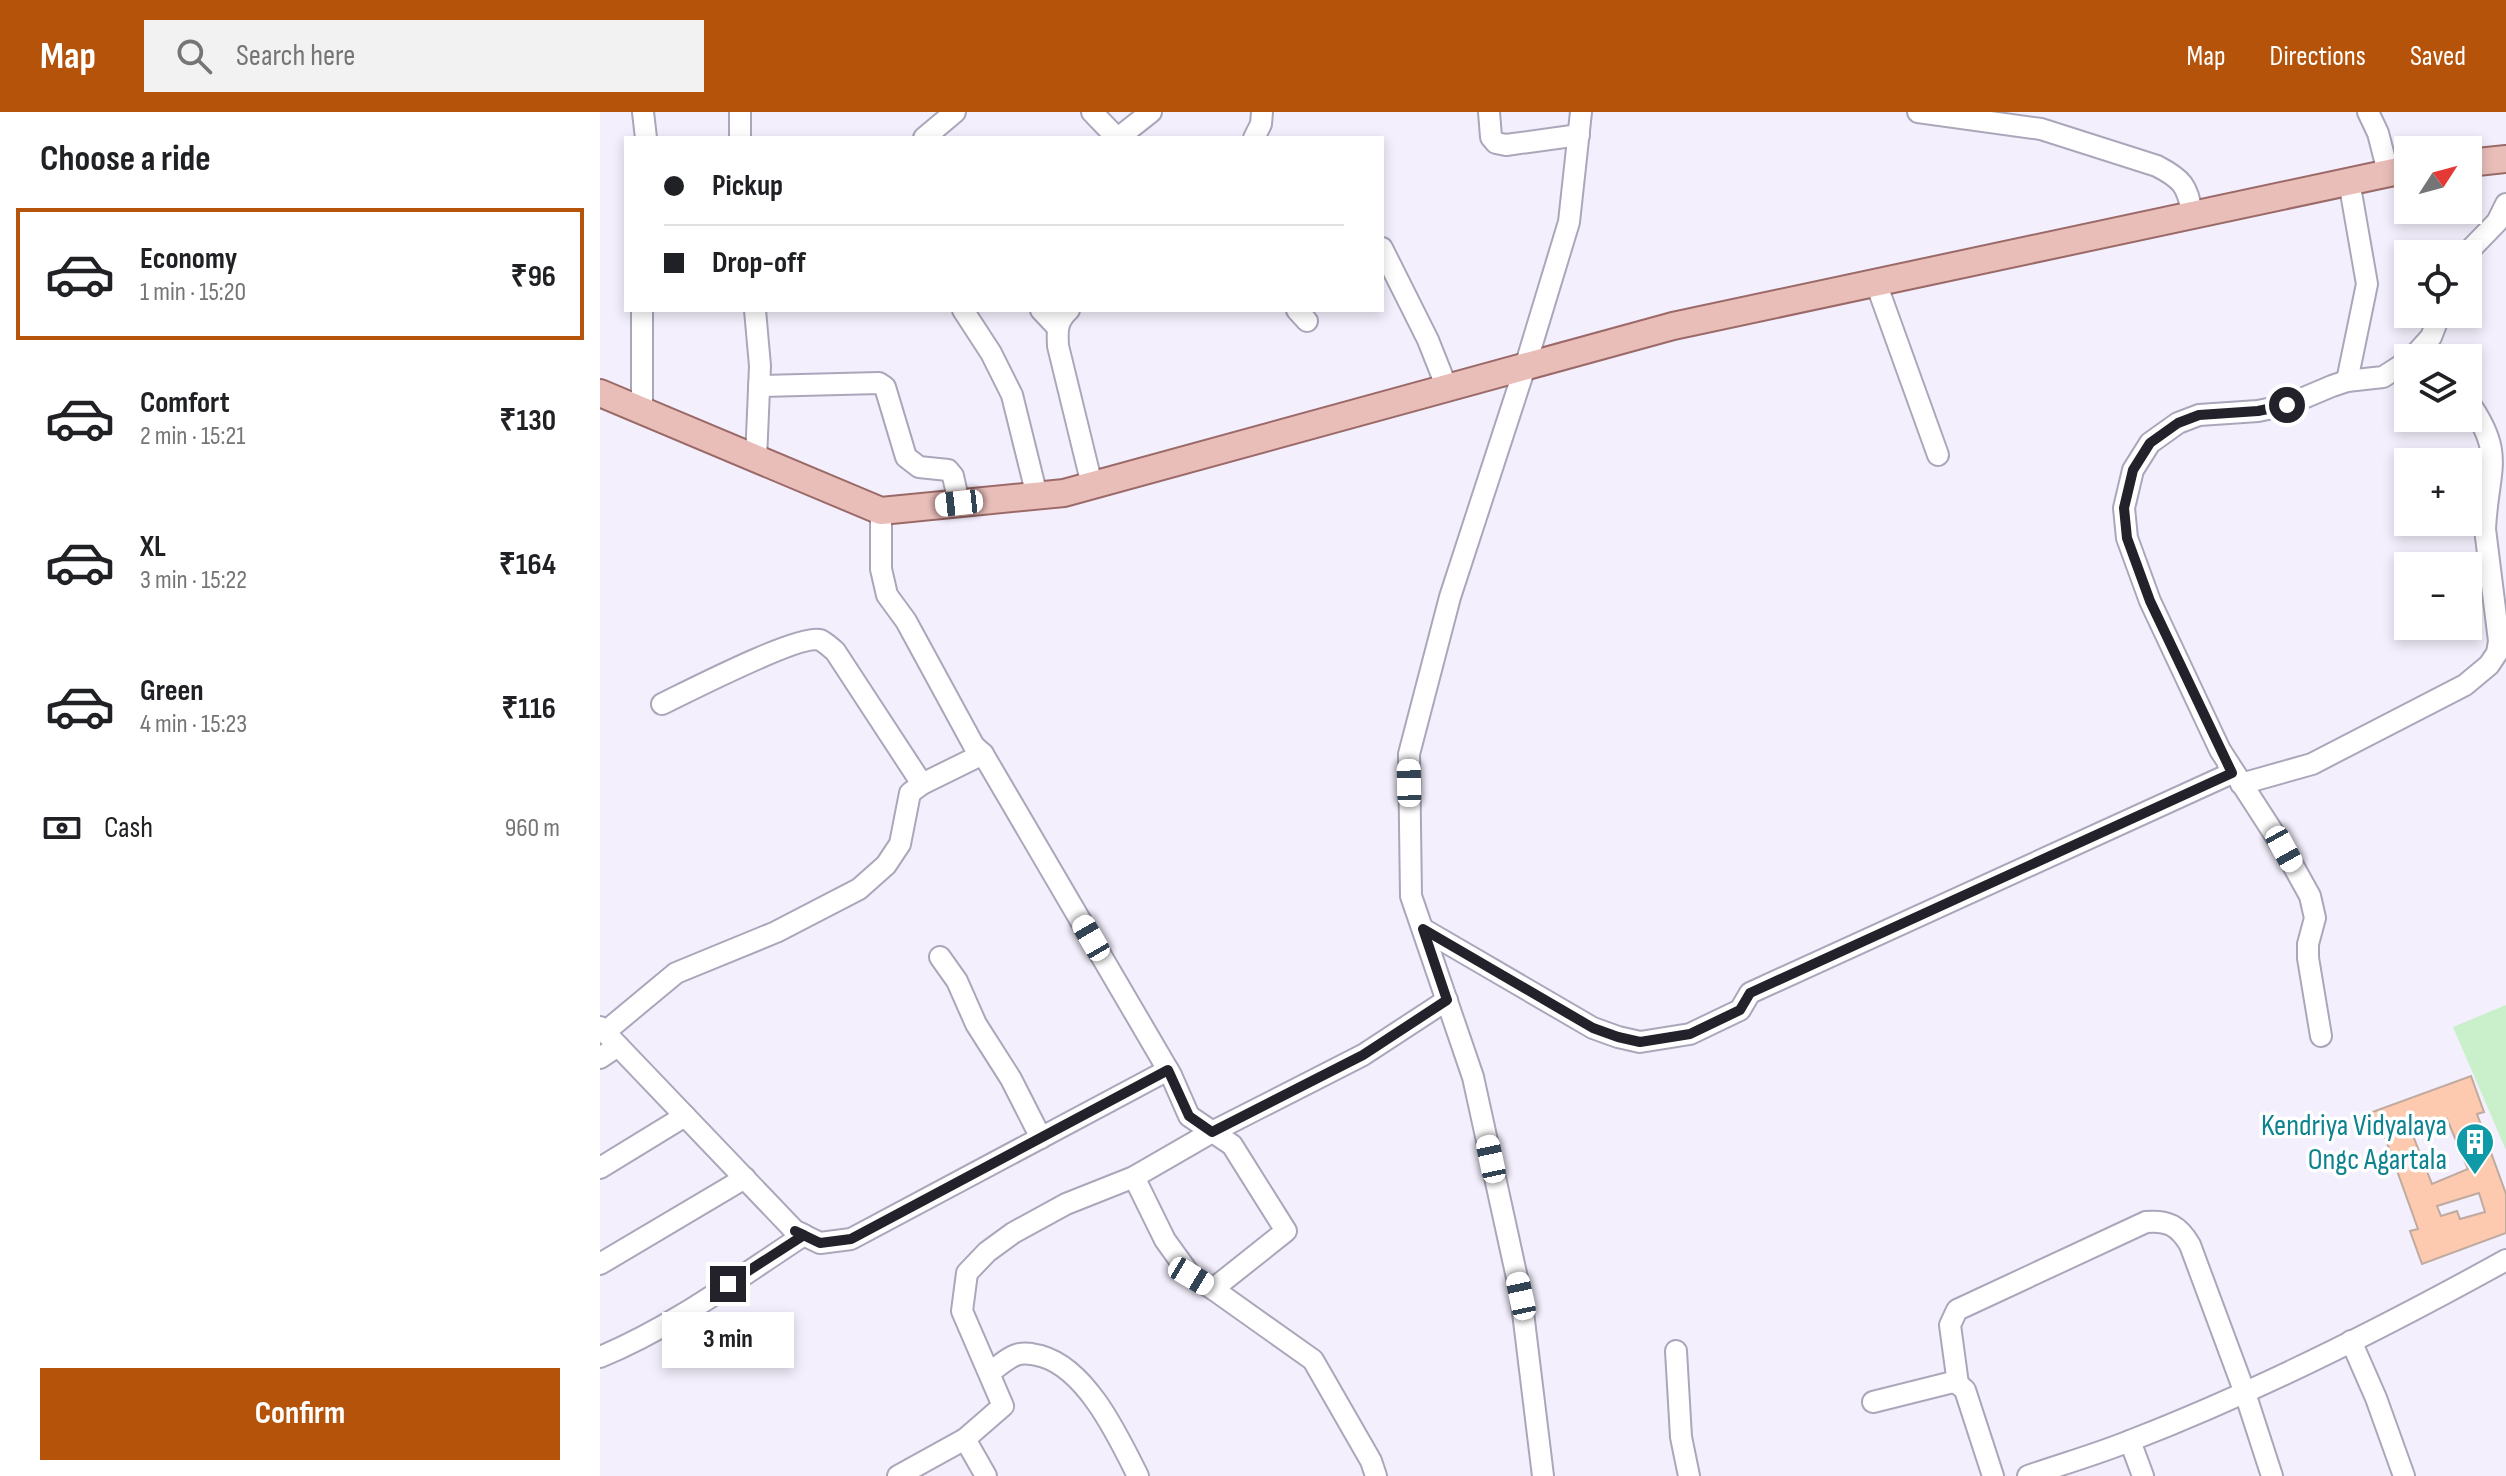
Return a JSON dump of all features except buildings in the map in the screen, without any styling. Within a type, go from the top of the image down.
[{"type":"main road","points":[[2482,162],[2506,159]]},
{"type":"main road","points":[[600,393],[881,511],[1064,493],[1673,326],[2394,171]]},
{"type":"street","points":[[643,112],[646,136]]},
{"type":"street","points":[[740,112],[740,136]]},
{"type":"street","points":[[926,136],[955,112]]},
{"type":"street","points":[[1092,112],[1116,136]]},
{"type":"street","points":[[1121,136],[1151,112]]},
{"type":"street","points":[[1489,112],[1491,137],[1496,143],[1506,145],[1579,135]]},
{"type":"street","points":[[1543,1476],[1521,1296],[1473,1077],[1411,896],[1409,754],[1450,597],[1569,222],[1581,112]]},
{"type":"street","points":[[1918,112],[2041,129],[2157,166],[2184,185],[2190,195],[2192,214]]},
{"type":"street","points":[[2368,112],[2394,163]]},
{"type":"street","points":[[2347,381],[2367,284],[2349,181]]},
{"type":"street","points":[[2480,240],[2497,222],[2506,204]]},
{"type":"street","points":[[1384,252],[1428,340],[1447,388]]},
{"type":"street","points":[[1876,283],[1938,455]]},
{"type":"street","points":[[642,312],[642,411]]},
{"type":"street","points":[[755,312],[760,366],[756,459]]},
{"type":"street","points":[[964,312],[991,353],[1012,395],[1037,496]]},
{"type":"street","points":[[1063,318],[1058,346],[1092,485]]},
{"type":"street","points":[[1423,929],[1593,1028],[1640,1042],[1690,1034],[1740,1010],[1750,993],[2232,773],[2150,601],[2127,538],[2124,508],[2133,470],[2150,443],[2178,423],[2199,415],[2258,411],[2287,405],[2347,381],[2383,377],[2394,370]]},
{"type":"street","points":[[759,386],[879,383],[885,387],[906,457],[919,467],[948,470],[953,476],[959,503]]},
{"type":"street","points":[[2241,784],[2312,764],[2451,693],[2489,665],[2497,653],[2499,641],[2485,529],[2501,454],[2496,436],[2482,415]]},
{"type":"street","points":[[881,511],[881,569],[887,595],[906,621],[974,746],[983,754],[1168,1070],[1189,1116],[1232,1145],[1286,1231],[1213,1289]]},
{"type":"street","points":[[662,704],[723,674],[805,640],[821,640],[835,651],[922,784]]},
{"type":"street","points":[[600,1058],[608,1035],[676,973],[776,932],[859,889],[886,865],[900,844],[910,793],[983,754]]},
{"type":"street","points":[[2228,764],[2284,849],[2310,896],[2315,918],[2308,944],[2308,958],[2321,1036]]},
{"type":"street","points":[[940,957],[957,981],[976,1024],[1011,1079],[1041,1138]]},
{"type":"street","points":[[898,1476],[965,1439],[1003,1406],[962,1311],[967,1273],[987,1252],[1013,1233],[1066,1204],[1134,1177],[1212,1132],[1363,1055],[1447,1000]]},
{"type":"street","points":[[608,1035],[795,1231],[820,1243],[851,1239],[1168,1070]]},
{"type":"street","points":[[600,1168],[685,1116]]},
{"type":"street","points":[[1134,1177],[1165,1240],[1191,1276],[1313,1360],[1371,1461],[1376,1476]]},
{"type":"street","points":[[600,1264],[745,1178]]},
{"type":"street","points":[[1958,1384],[1950,1325],[1957,1310],[2146,1222],[2162,1220],[2175,1225],[2190,1245],[2272,1476]]},
{"type":"street","points":[[600,1357],[678,1317],[804,1235],[795,1231]]},
{"type":"street","points":[[2028,1476],[2130,1441],[2245,1393],[2506,1260]]},
{"type":"street","points":[[2351,1341],[2376,1398],[2404,1476]]},
{"type":"street","points":[[1676,1351],[1681,1437],[1689,1476]]},
{"type":"street","points":[[990,1372],[1018,1354],[1031,1354],[1049,1358],[1072,1373],[1084,1385],[1118,1438],[1138,1476]]},
{"type":"street","points":[[1873,1402],[1953,1382],[1958,1384],[1965,1390],[1993,1476]]},
{"type":"street","points":[[965,1439],[986,1476]]},
{"type":"street","points":[[2130,1441],[2143,1476]]},
{"type":"green space","points":[[2506,1005],[2506,1150],[2453,1027]]},
{"type":"place","name":"Kendriya Vidyalaya Ongc Agartala","points":[[2475,1176]]},
{"type":"route","points":[[728,1284],[804,1235],[795,1231],[820,1243],[851,1239],[1168,1070],[1189,1116],[1212,1132],[1363,1055],[1447,1000],[1423,929],[1593,1028],[1640,1042],[1690,1034],[1740,1010],[1750,993],[2232,773],[2150,601],[2127,538],[2124,508],[2133,470],[2150,443],[2178,423],[2199,415],[2258,411],[2287,405]]}]
